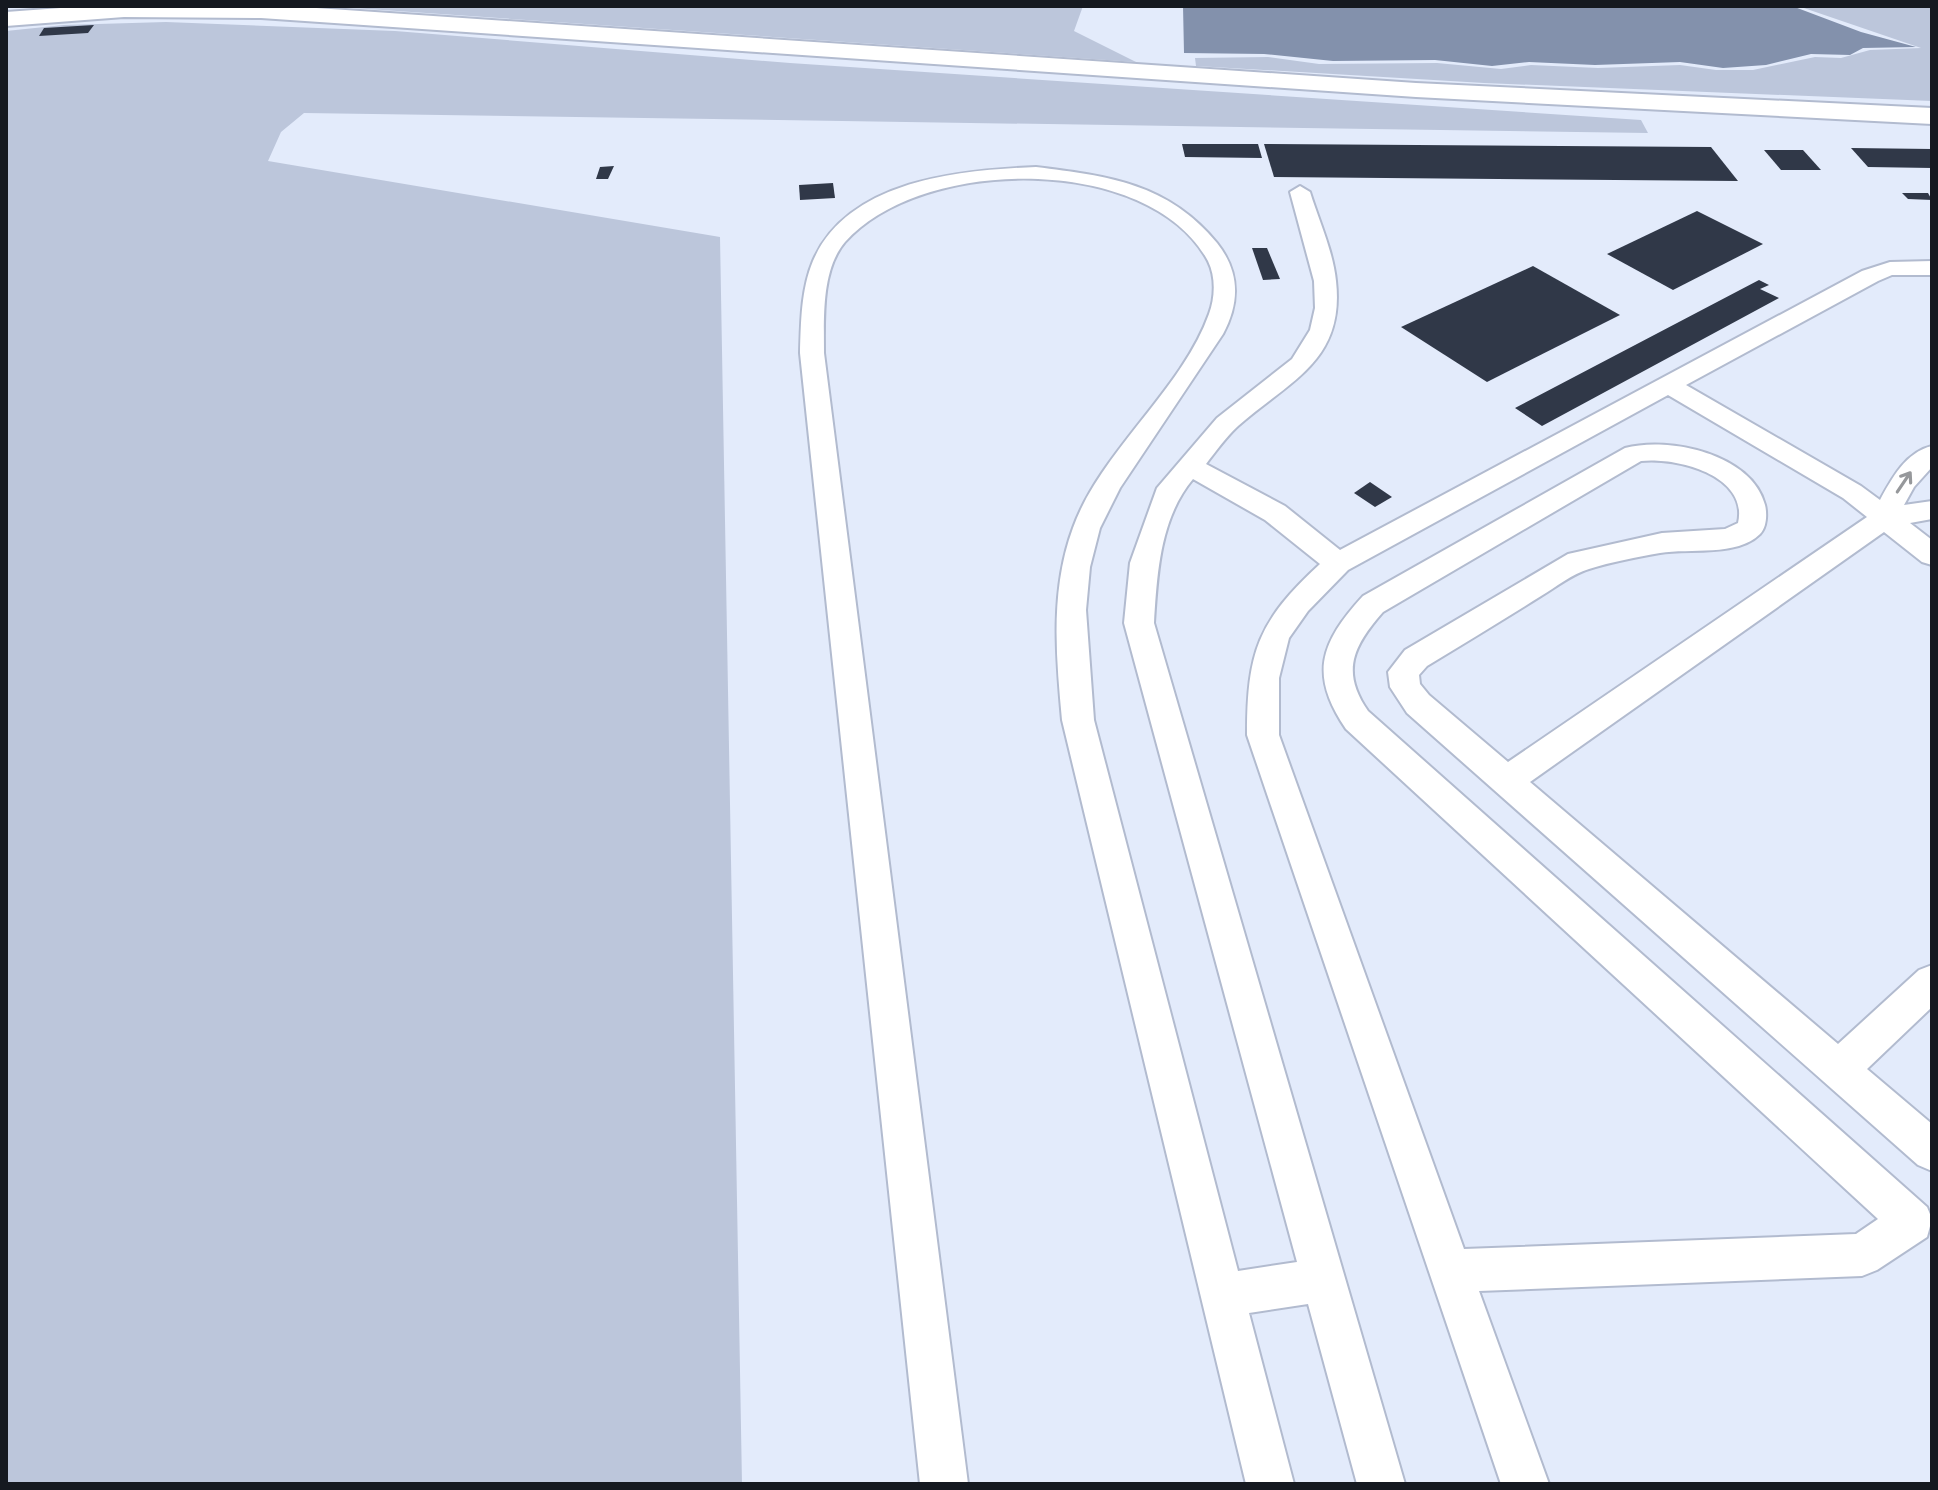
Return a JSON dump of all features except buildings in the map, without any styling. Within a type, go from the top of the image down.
[{"type":"street","points":[[6,19],[124,10],[261,11],[1416,90],[1932,116]]},
{"type":"lane","points":[[944,1484],[812,353],[817,279],[837,239],[872,208],[914,188],[997,173],[1074,177],[1115,186],[1164,207],[1190,224],[1208,242],[1220,262],[1225,285],[1223,307],[1214,330],[1178,388],[1097,503],[1081,544],[1072,588],[1070,650],[1078,720],[1270,1484]]},
{"type":"lane","points":[[1300,192],[1325,280],[1326,319],[1314,350],[1292,376],[1229,421],[1166,494],[1144,563],[1139,623],[1381,1484]]},
{"type":"lane","points":[[1525,1484],[1263,735],[1261,683],[1270,641],[1296,602],[1338,563],[1870,276],[1890,269],[1932,268]]},
{"type":"lane","points":[[1668,385],[1852,492],[1932,555]]},
{"type":"lane","points":[[1451,1271],[1862,1255],[1912,1222],[1357,720],[1343,703],[1335,681],[1343,645],[1351,629],[1373,604],[1621,460],[1650,452],[1680,454],[1711,465],[1734,479],[1751,498],[1755,518],[1750,528],[1741,535],[1662,543],[1578,561],[1416,658],[1403,672],[1405,687],[1418,704],[1932,1151]]},
{"type":"lane","points":[[1885,518],[1900,484],[1917,463],[1932,454]]},
{"type":"lane","points":[[1190,466],[1275,513],[1338,563]]},
{"type":"lane","points":[[1506,781],[1885,518],[1932,510]]},
{"type":"lane","points":[[1839,1070],[1932,982]]},
{"type":"lane","points":[[1222,1295],[1322,1280]]},
{"type":"shaded area","points":[[324,6],[1083,6],[1074,31],[1136,62]]},
{"type":"shaded area","points":[[1183,6],[1792,6],[1861,32],[1916,47],[1863,48],[1850,55],[1811,54],[1766,65],[1723,68],[1680,62],[1595,65],[1529,62],[1492,66],[1435,60],[1333,61],[1264,54],[1184,53]]},
{"type":"shaded area","points":[[1798,6],[1932,6],[1932,101],[1484,83],[1196,66],[1195,58],[1268,57],[1319,64],[1437,63],[1501,69],[1531,65],[1598,68],[1680,65],[1716,70],[1753,70],[1815,57],[1841,58],[1870,50],[1921,48]]},
{"type":"shaded area","points":[[166,22],[395,31],[790,63],[1641,120],[1648,133],[304,113],[281,132],[268,161],[720,237],[742,1484],[6,1484],[6,31],[64,25]]}]
